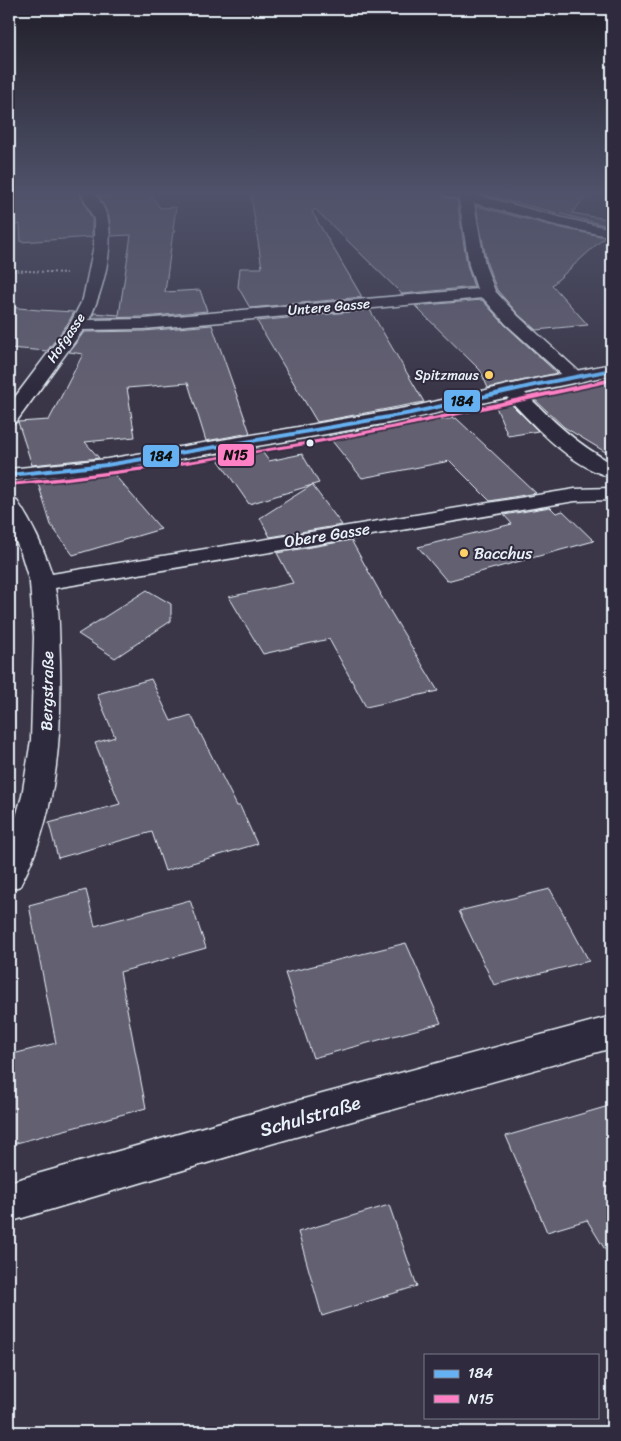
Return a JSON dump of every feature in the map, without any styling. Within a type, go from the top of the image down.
[{"type":"street","name":"Hofgasse","points":[[9,418],[78,325],[90,299],[100,259]]},
{"type":"street","points":[[476,259],[487,293],[512,320],[576,377]]},
{"type":"street","name":"Untere Gasse","points":[[78,325],[144,324],[487,293]]},
{"type":"street","points":[[9,475],[72,470],[186,453],[384,418],[612,370]]},
{"type":"street","points":[[511,390],[565,444],[590,461],[612,471]]},
{"type":"street","name":"Obere Gasse","points":[[42,583],[556,498],[594,493],[612,494]]},
{"type":"street","name":"Bergstraße","points":[[9,506],[33,554],[42,583],[47,620],[49,694],[47,732],[37,791],[21,853],[9,877]]},
{"type":"street","name":"Schulstraße","points":[[9,1202],[612,1032]]},
{"type":"path","points":[[9,270],[97,275]]},
{"type":"building","points":[[127,259],[169,259],[165,292],[200,290],[207,311],[144,317],[92,318],[94,313],[119,315]]},
{"type":"building","points":[[261,259],[340,259],[362,297],[250,308],[238,287],[240,268],[262,268]]},
{"type":"building","points":[[366,259],[466,259],[474,287],[402,294]]},
{"type":"building","points":[[486,259],[580,259],[552,285],[588,325],[536,330],[519,315],[497,290]]},
{"type":"building","points":[[482,300],[505,325],[557,373],[488,388],[480,370],[415,306]]},
{"type":"building","points":[[9,307],[74,312],[47,351],[9,348]]},
{"type":"building","points":[[370,310],[424,402],[317,422],[257,321]]},
{"type":"building","points":[[212,325],[250,433],[206,441],[188,383],[127,388],[135,437],[85,442],[99,458],[32,465],[18,422],[49,420],[83,354],[69,352],[84,332],[144,331]]},
{"type":"building","points":[[601,379],[612,388],[612,456],[564,427],[529,394]]},
{"type":"building","points":[[506,399],[538,431],[508,436],[494,402]]},
{"type":"building","points":[[432,416],[435,421],[456,418],[536,493],[490,501],[450,461],[362,478],[328,436]]},
{"type":"building","points":[[259,448],[269,461],[302,454],[319,483],[249,504],[215,455]]},
{"type":"building","points":[[112,472],[161,529],[73,555],[51,525],[37,480]]},
{"type":"building","points":[[312,485],[342,525],[270,537],[260,518]]},
{"type":"building","points":[[550,507],[556,513],[563,511],[594,541],[447,581],[418,547],[512,524],[504,515]]},
{"type":"building","points":[[351,540],[380,594],[438,691],[366,707],[329,639],[263,654],[229,597],[293,583],[277,553]]},
{"type":"building","points":[[147,590],[171,604],[171,621],[115,658],[78,634]]},
{"type":"building","points":[[151,679],[171,721],[191,715],[237,806],[240,806],[257,844],[165,871],[152,832],[58,858],[49,823],[120,804],[95,743],[115,737],[97,694]]},
{"type":"building","points":[[550,889],[589,961],[494,985],[459,911]]},
{"type":"building","points":[[86,890],[95,926],[190,900],[206,948],[120,972],[146,1108],[9,1145],[9,1055],[56,1043],[29,905]]},
{"type":"building","points":[[406,943],[441,1023],[313,1058],[285,973]]},
{"type":"building","points":[[612,1105],[612,1261],[587,1220],[547,1232],[506,1136]]},
{"type":"building","points":[[389,1205],[417,1286],[322,1316],[298,1232]]},
{"type":"transit line","name":"184","points":[[9,475],[107,465],[287,435],[411,413],[539,384],[612,370]]},
{"type":"transit line","name":"N15","points":[[10,485],[212,459],[313,442],[413,423],[612,380]]},
{"type":"place","name":"Spitzmaus","points":[[489,375]]},
{"type":"place","name":"Bacchus","points":[[464,553]]}]
